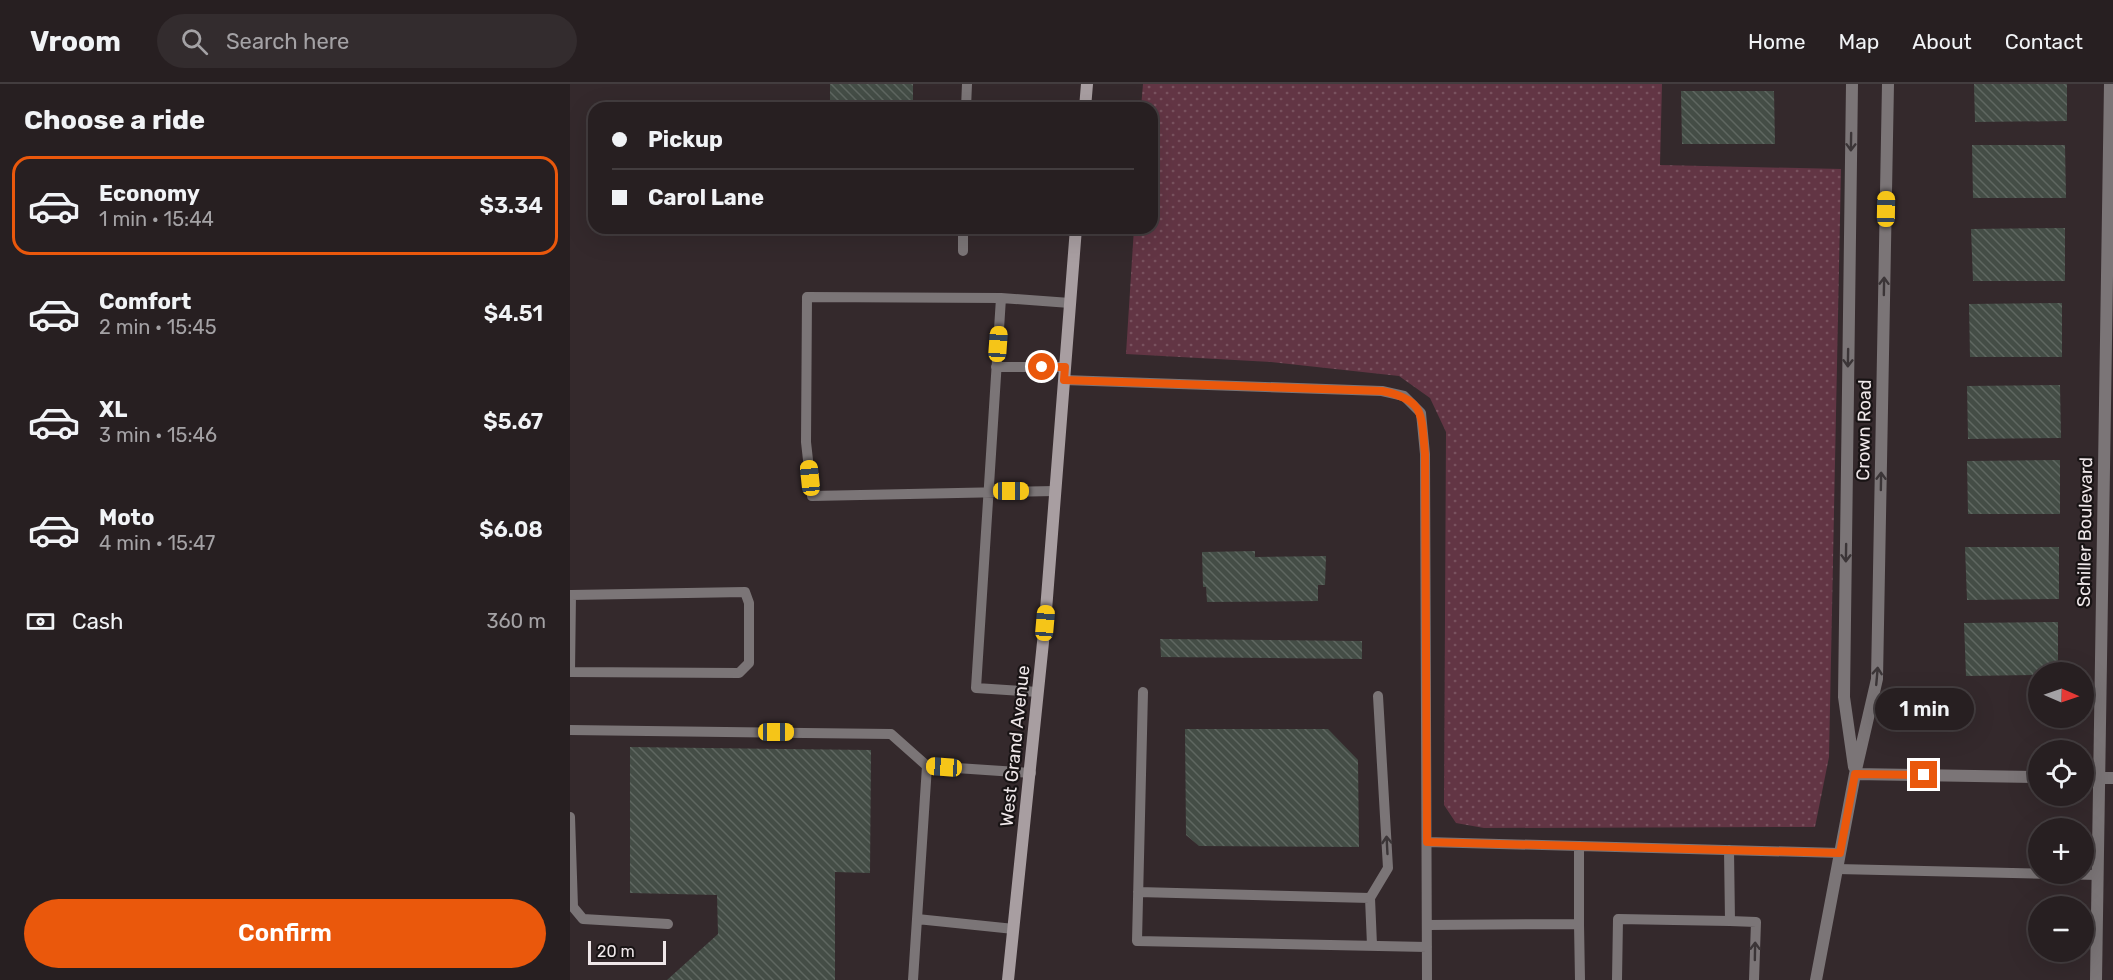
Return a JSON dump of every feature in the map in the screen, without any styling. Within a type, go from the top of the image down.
[{"type":"main road","points":[[1086,102],[1087,84]]},
{"type":"main road","name":"West Grand Avenue","points":[[1008,980],[1031,773],[1076,234]]},
{"type":"street","name":"Crown Road","points":[[1852,84],[1844,697],[1855,774]]},
{"type":"street","name":"Crown Road","points":[[1816,980],[1855,774],[1877,679],[1888,84]]},
{"type":"street","name":"Schiller Boulevard","points":[[2096,980],[2099,778],[2107,629],[2110,84]]},
{"type":"street","points":[[1855,774],[2028,777]]},
{"type":"street","points":[[2094,778],[2113,778]]},
{"type":"lane","points":[[966,102],[967,84]]},
{"type":"lane","points":[[963,234],[963,251]]},
{"type":"lane","points":[[1055,491],[812,496],[806,442],[807,297],[1001,298],[1070,303]]},
{"type":"lane","points":[[1001,298],[976,688],[1038,692]]},
{"type":"lane","points":[[996,367],[1065,367]]},
{"type":"lane","points":[[1064,380],[1382,391],[1404,396],[1421,413],[1425,454],[1427,980]]},
{"type":"lane","points":[[746,592],[749,603],[750,663],[739,673],[570,672],[570,595],[746,592]]},
{"type":"lane","points":[[1143,692],[1137,941],[1427,947]]},
{"type":"lane","points":[[1372,945],[1370,898],[1388,868],[1378,696]]},
{"type":"lane","points":[[570,730],[891,734],[927,766],[1031,773]]},
{"type":"lane","points":[[913,980],[927,766]]},
{"type":"lane","points":[[570,817],[573,908],[584,920],[668,924]]},
{"type":"lane","points":[[1427,842],[1840,853]]},
{"type":"lane","points":[[1579,846],[1580,980]]},
{"type":"lane","points":[[1729,850],[1730,921]]},
{"type":"lane","points":[[1837,869],[2098,874]]},
{"type":"lane","points":[[1138,892],[1370,898]]},
{"type":"lane","points":[[917,919],[1014,929]]},
{"type":"lane","points":[[1617,980],[1618,919],[1756,922],[1754,980]]},
{"type":"lane","points":[[1428,925],[1580,924]]},
{"type":"shaded area","points":[[1143,84],[1662,84],[1660,165],[1841,169],[1829,757],[1815,827],[1484,828],[1456,823],[1444,805],[1446,432],[1430,398],[1399,376],[1271,362],[1126,354],[1134,234],[1158,234],[1158,102],[1142,102]]},
{"type":"building","points":[[830,84],[913,84],[913,102],[830,102]]},
{"type":"building","points":[[1974,84],[2067,84],[2067,121],[1975,122]]},
{"type":"building","points":[[1681,91],[1774,91],[1775,144],[1682,144]]},
{"type":"building","points":[[1972,145],[2065,145],[2066,198],[1973,198]]},
{"type":"building","points":[[2065,228],[2065,281],[1973,281],[1971,229]]},
{"type":"building","points":[[830,234],[910,234],[910,235]]},
{"type":"building","points":[[2062,303],[2062,357],[1970,357],[1969,304]]},
{"type":"building","points":[[2060,385],[2061,438],[1968,439],[1967,386]]},
{"type":"building","points":[[2060,460],[2060,514],[1968,514],[1967,461]]},
{"type":"building","points":[[1965,547],[2059,547],[2059,599],[1967,600]]},
{"type":"building","points":[[1255,551],[1255,557],[1326,556],[1325,585],[1318,585],[1318,601],[1207,602],[1206,587],[1203,587],[1202,552]]},
{"type":"building","points":[[2058,622],[2058,662],[2028,662],[2028,675],[1966,676],[1964,623]]},
{"type":"building","points":[[1160,639],[1362,641],[1362,659],[1161,657]]},
{"type":"building","points":[[1185,729],[1328,729],[1358,760],[1359,847],[1199,846],[1186,835]]},
{"type":"building","points":[[630,747],[871,750],[870,873],[835,872],[835,980],[667,980],[718,934],[717,895],[630,893]]},
{"type":"route","points":[[1042,367],[1065,367],[1064,380],[1382,391],[1404,396],[1421,413],[1425,454],[1427,842],[1840,853],[1855,774],[1924,775]]}]
